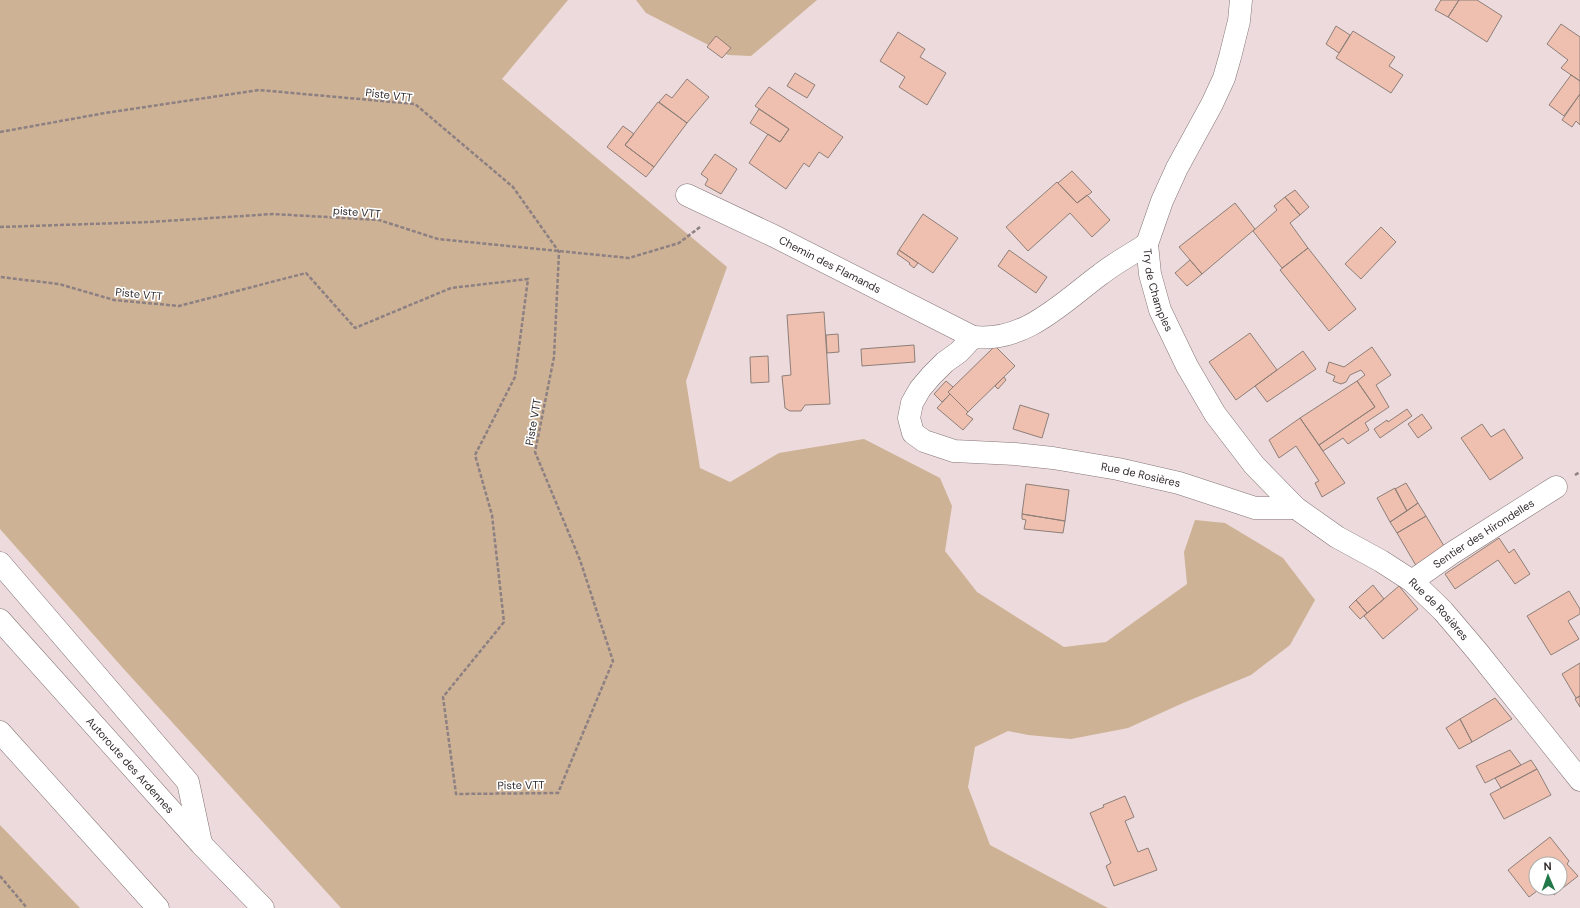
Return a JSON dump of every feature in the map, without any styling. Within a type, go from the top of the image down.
[{"type":"main road","name":"Try de Champles","points":[[1241,0],[1239,21],[1224,78],[1165,194],[1147,244],[1150,274],[1160,310],[1187,366],[1215,414],[1254,465],[1296,508]]},
{"type":"main road","name":"Chemin des Flamands","points":[[687,195],[774,236],[973,337]]},
{"type":"main road","points":[[973,337],[985,338],[1005,334],[1028,326],[1050,314],[1101,273],[1147,244]]},
{"type":"main road","name":"Rue de Rosières","points":[[973,337],[945,362],[920,388],[912,403],[908,418],[913,433],[924,441],[954,451],[1015,454],[1053,458],[1118,469],[1179,483],[1255,508],[1296,508],[1337,538],[1381,561],[1412,581],[1443,611],[1477,651],[1580,780]]},
{"type":"main road","name":"Sentier des Hirondelles","points":[[1412,581],[1452,553],[1556,487]]},
{"type":"main road","points":[[0,563],[188,782],[201,844]]},
{"type":"main road","name":"Autoroute des Ardennes","points":[[0,620],[201,844],[263,908]]},
{"type":"main road","points":[[0,732],[158,908]]},
{"type":"path","name":"Piste VTT","points":[[0,132],[105,113],[259,90],[416,104],[514,187],[559,252],[554,357],[535,452],[580,560],[613,661],[558,793],[456,794],[444,697],[504,622],[492,515],[475,455],[515,377],[528,279],[451,288],[355,328],[306,273],[179,306],[114,300],[59,284],[0,277]]},
{"type":"path","name":"piste VTT","points":[[0,227],[150,222],[273,214],[379,220],[438,238],[559,252],[629,258],[679,243],[721,212]]},
{"type":"path","points":[[0,876],[27,908]]},
{"type":"shaded area","points":[[0,0],[568,0],[502,79],[727,267],[686,381],[700,468],[730,482],[779,453],[864,439],[940,478],[952,506],[945,551],[977,592],[1064,647],[1106,642],[1187,584],[1184,552],[1195,520],[1225,523],[1283,558],[1315,600],[1290,645],[1251,675],[1128,728],[1071,739],[1028,735],[1008,731],[975,747],[968,787],[990,845],[1108,908],[341,908],[122,667],[0,529]]},
{"type":"shaded area","points":[[636,0],[817,0],[751,56],[728,55],[646,13]]},
{"type":"shaded area","points":[[0,825],[80,908],[0,908]]},
{"type":"building","points":[[1441,0],[1459,0],[1448,17],[1435,10]]},
{"type":"building","points":[[1459,0],[1477,0],[1502,16],[1487,42],[1448,17]]},
{"type":"building","points":[[1561,24],[1580,37],[1580,81],[1561,68],[1568,60],[1547,44]]},
{"type":"building","points":[[1336,26],[1350,35],[1339,53],[1326,44]]},
{"type":"building","points":[[1353,31],[1395,57],[1389,66],[1403,75],[1391,93],[1336,58]]},
{"type":"building","points":[[898,32],[925,49],[920,57],[946,73],[927,105],[899,87],[905,77],[880,61]]},
{"type":"building","points":[[716,36],[731,48],[722,58],[707,47]]},
{"type":"building","points":[[795,73],[815,85],[807,98],[787,86]]},
{"type":"building","points":[[1571,75],[1580,81],[1580,94],[1564,116],[1549,105]]},
{"type":"building","points":[[687,79],[709,97],[687,123],[659,102],[666,94],[672,98]]},
{"type":"building","points":[[769,87],[843,137],[828,158],[819,152],[809,167],[804,163],[786,189],[749,163],[768,134],[780,142],[789,129],[755,106]]},
{"type":"building","points":[[1580,94],[1580,125],[1576,121],[1572,127],[1562,120]]},
{"type":"building","points":[[658,102],[687,123],[654,167],[625,145]]},
{"type":"building","points":[[759,109],[789,129],[780,142],[750,123]]},
{"type":"building","points":[[623,126],[634,134],[625,145],[654,167],[646,177],[607,147]]},
{"type":"building","points":[[715,154],[737,169],[721,194],[705,185],[708,179],[701,174]]},
{"type":"building","points":[[1072,171],[1092,192],[1077,203],[1058,183]]},
{"type":"building","points":[[1057,182],[1077,203],[1087,195],[1110,220],[1092,237],[1070,213],[1028,251],[1006,227]]},
{"type":"building","points":[[1295,190],[1309,207],[1300,215],[1285,197]]},
{"type":"building","points":[[1285,197],[1300,215],[1290,223],[1308,248],[1282,268],[1253,231],[1277,210],[1274,206]]},
{"type":"building","points":[[1235,203],[1255,229],[1202,274],[1179,247]]},
{"type":"building","points":[[923,214],[958,238],[933,273],[899,250]]},
{"type":"building","points":[[1381,227],[1396,242],[1361,279],[1345,264]]},
{"type":"building","points":[[1308,248],[1356,309],[1329,331],[1280,270]]},
{"type":"building","points":[[899,250],[918,263],[914,268],[909,264],[910,263],[897,254]]},
{"type":"building","points":[[1009,250],[1047,277],[1036,293],[998,266]]},
{"type":"building","points":[[1190,260],[1202,274],[1187,286],[1175,273]]},
{"type":"building","points":[[824,312],[830,404],[805,405],[801,411],[790,411],[785,408],[782,376],[791,375],[787,315]]},
{"type":"building","points":[[1250,333],[1277,370],[1236,400],[1209,362]]},
{"type":"building","points":[[838,334],[839,352],[827,353],[826,335]]},
{"type":"building","points":[[914,345],[915,362],[862,366],[861,349]]},
{"type":"building","points":[[995,346],[1015,366],[968,412],[948,392]]},
{"type":"building","points":[[1372,347],[1391,375],[1376,385],[1389,407],[1365,423],[1369,430],[1348,444],[1343,438],[1323,451],[1319,445],[1375,407],[1357,381],[1365,375],[1361,370],[1350,375],[1346,382],[1341,384],[1333,381],[1335,376],[1326,372],[1329,362],[1344,367]]},
{"type":"building","points":[[1303,351],[1316,369],[1267,402],[1255,386]]},
{"type":"building","points":[[768,356],[769,382],[751,383],[750,357]]},
{"type":"building","points":[[1004,377],[1006,380],[998,389],[995,386]]},
{"type":"building","points":[[946,381],[953,387],[948,392],[950,394],[942,402],[934,394]]},
{"type":"building","points":[[1357,381],[1375,407],[1319,445],[1300,418]]},
{"type":"building","points":[[950,394],[968,412],[966,414],[973,419],[963,430],[937,408]]},
{"type":"building","points":[[1020,405],[1049,414],[1042,438],[1013,429]]},
{"type":"building","points":[[1407,409],[1412,416],[1380,438],[1374,429],[1387,420],[1388,422]]},
{"type":"building","points":[[1422,414],[1432,428],[1418,438],[1408,424]]},
{"type":"building","points":[[1300,418],[1345,483],[1322,497],[1315,483],[1319,481],[1296,446],[1279,458],[1269,440]]},
{"type":"building","points":[[1482,424],[1491,437],[1504,429],[1523,458],[1490,480],[1461,438]]},
{"type":"building","points":[[1406,483],[1418,503],[1407,511],[1395,489]]},
{"type":"building","points":[[1026,484],[1069,490],[1065,521],[1022,514]]},
{"type":"building","points":[[1395,488],[1407,511],[1390,522],[1377,498]]},
{"type":"building","points":[[1418,503],[1426,516],[1397,533],[1390,522]]},
{"type":"building","points":[[1022,514],[1065,521],[1063,533],[1024,529],[1026,520],[1022,519]]},
{"type":"building","points":[[1426,516],[1447,551],[1418,569],[1397,533]]},
{"type":"building","points":[[1499,538],[1509,553],[1514,549],[1530,574],[1515,584],[1498,560],[1455,589],[1445,574]]},
{"type":"building","points":[[1373,585],[1384,599],[1367,613],[1356,600]]},
{"type":"building","points":[[1399,586],[1418,609],[1383,639],[1364,616]]},
{"type":"building","points":[[1569,591],[1580,609],[1580,614],[1568,621],[1579,639],[1551,655],[1527,616]]},
{"type":"building","points":[[1356,600],[1367,613],[1360,619],[1349,607]]},
{"type":"building","points":[[1580,663],[1580,696],[1576,698],[1562,674]]},
{"type":"building","points":[[1580,696],[1580,707],[1575,699]]},
{"type":"building","points":[[1495,698],[1512,719],[1472,742],[1460,719]]},
{"type":"building","points":[[1460,719],[1472,742],[1459,749],[1446,728]]},
{"type":"building","points":[[1510,750],[1521,765],[1485,783],[1476,766]]},
{"type":"building","points":[[1531,760],[1537,769],[1501,788],[1495,778]]},
{"type":"building","points":[[1537,769],[1551,795],[1504,819],[1490,794]]},
{"type":"building","points":[[1125,796],[1134,817],[1125,821],[1138,852],[1148,848],[1157,870],[1114,886],[1106,866],[1111,863],[1090,813],[1104,807],[1103,805]]},
{"type":"building","points":[[1550,837],[1565,856],[1528,856],[1528,896],[1508,870]]},
{"type":"building","points":[[1568,865],[1578,876],[1568,884]]}]
